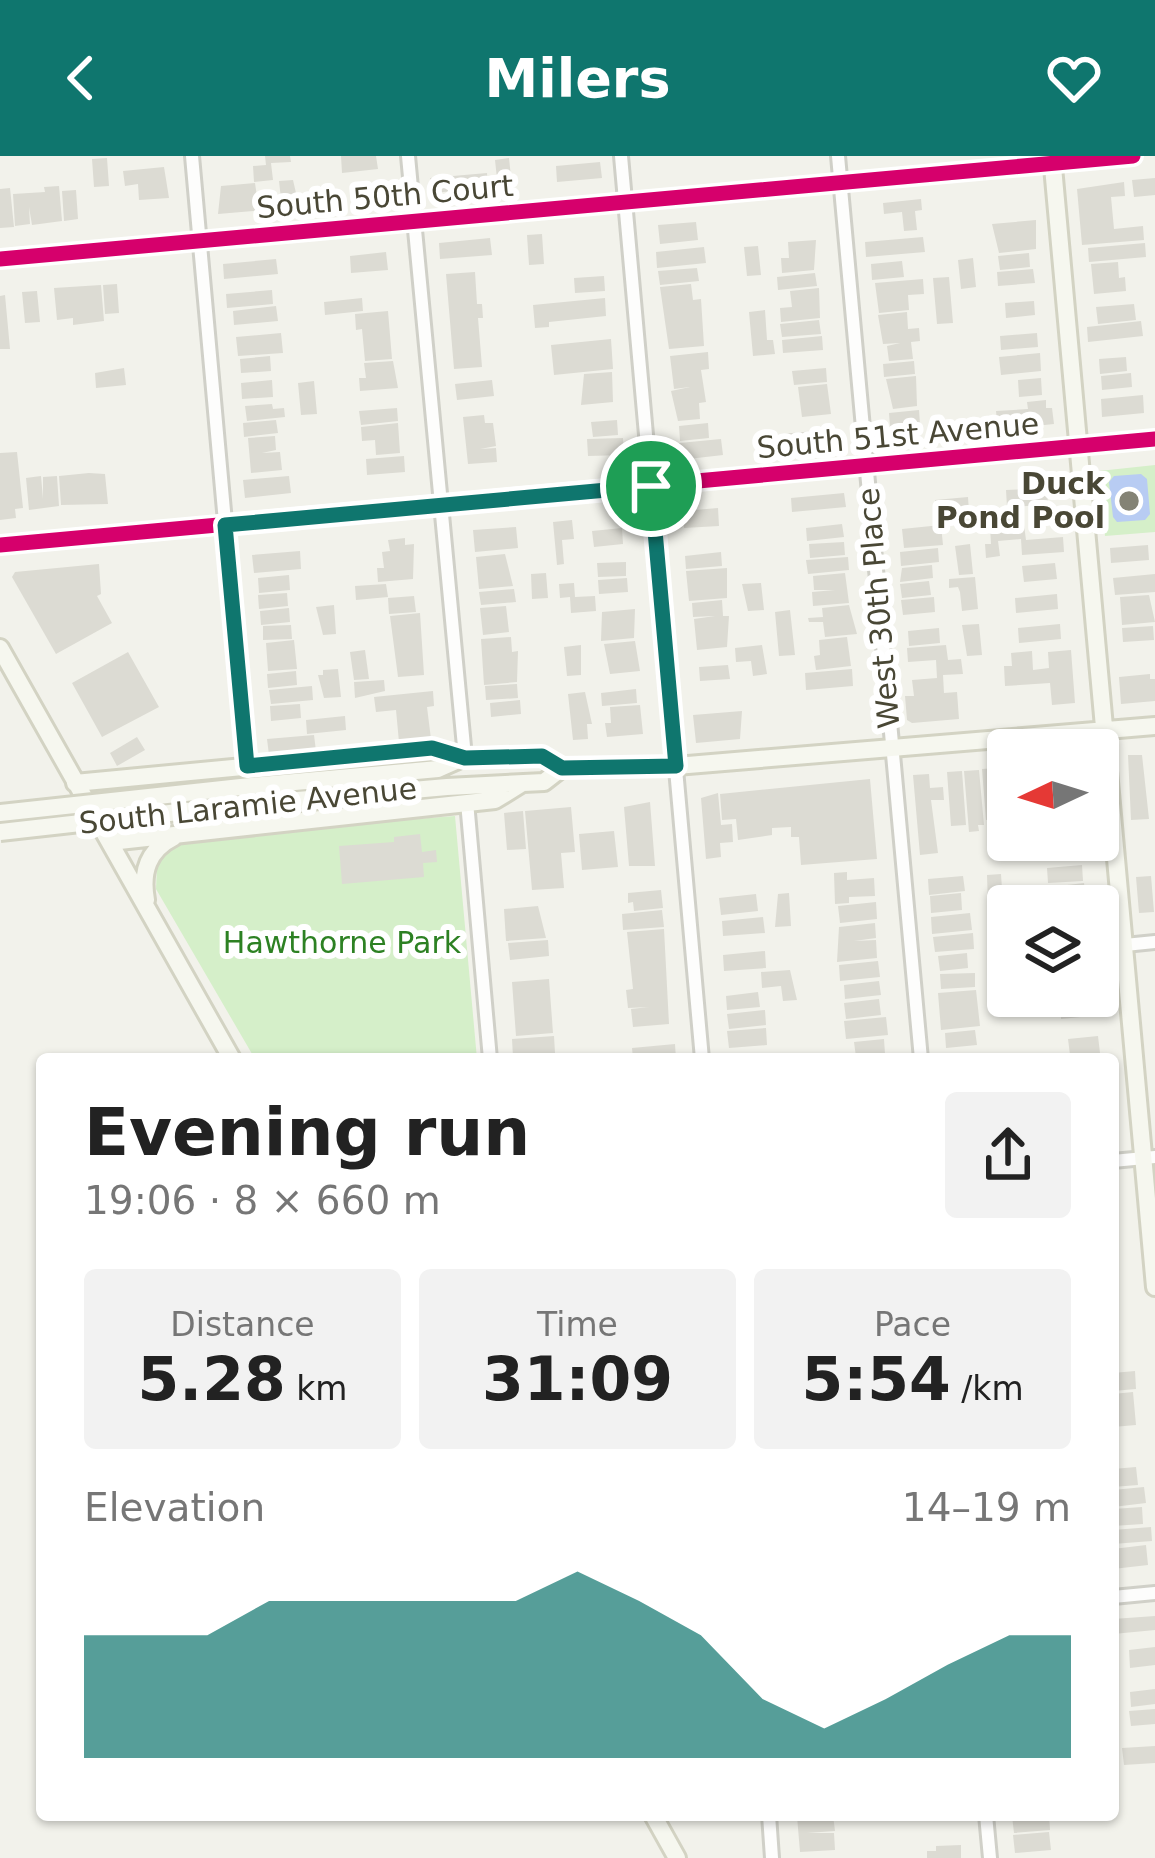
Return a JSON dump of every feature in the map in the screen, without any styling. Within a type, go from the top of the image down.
[{"type":"main road","points":[[1053,160],[1106,729]]},
{"type":"main road","points":[[0,648],[229,1053]]},
{"type":"main road","name":"South Laramie Avenue","points":[[1118,729],[1155,726]]},
{"type":"main road","name":"South Laramie Avenue","points":[[0,832],[438,769],[465,758],[542,756],[562,768],[676,766],[987,740]]},
{"type":"main road","points":[[76,783],[432,748],[465,758]]},
{"type":"main road","name":"South Laramie Avenue","points":[[0,813],[521,784],[544,782],[562,768]]},
{"type":"main road","points":[[110,842],[495,800],[521,784]]},
{"type":"main road","points":[[147,907],[144,874],[150,858],[168,840],[187,832]]},
{"type":"main road","points":[[1118,861],[1149,1158],[1155,1287]]},
{"type":"main road","points":[[656,1821],[677,1858]]},
{"type":"street","points":[[192,156],[247,766]]},
{"type":"street","points":[[408,156],[465,758]]},
{"type":"street","points":[[621,156],[701,1053]]},
{"type":"street","name":"West 30th Place","points":[[838,156],[920,1053]]},
{"type":"street","name":"South 50th Court","points":[[0,260],[1133,156]]},
{"type":"street","name":"South 51st Avenue","points":[[0,545],[1155,440]]},
{"type":"street","points":[[467,802],[489,1053]]},
{"type":"street","points":[[1125,945],[1155,943]]},
{"type":"street","points":[[1119,1160],[1149,1158]]},
{"type":"street","points":[[1119,1596],[1155,1593]]},
{"type":"street","points":[[769,1821],[772,1858]]},
{"type":"street","points":[[987,1821],[990,1858]]},
{"type":"green space","name":"Duck Pond Pool","points":[[1155,465],[1155,532],[1105,536],[1099,471]]},
{"type":"green space","name":"Hawthorne Park","points":[[455,816],[476,1053],[252,1053],[156,889],[157,866],[165,846],[205,835]]},
{"type":"water","points":[[1141,474],[1147,479],[1150,514],[1145,520],[1117,522],[1109,482],[1114,476]]},
{"type":"building","points":[[265,156],[290,156],[291,162],[271,163],[273,180],[254,182],[253,166],[266,165]]},
{"type":"building","points":[[341,156],[376,156],[378,169],[342,173]]},
{"type":"building","points":[[107,158],[109,186],[94,187],[92,159]]},
{"type":"building","points":[[509,158],[512,187],[498,188],[495,160]]},
{"type":"building","points":[[600,162],[602,178],[557,182],[556,166]]},
{"type":"building","points":[[164,167],[169,198],[139,200],[138,184],[125,186],[123,171]]},
{"type":"building","points":[[487,173],[488,188],[432,193],[430,178]]},
{"type":"building","points":[[1155,178],[1155,195],[1134,197],[1132,180]]},
{"type":"building","points":[[293,180],[299,206],[282,208],[279,181]]},
{"type":"building","points":[[1124,182],[1125,196],[1111,197],[1114,229],[1143,226],[1144,240],[1082,245],[1077,189]]},
{"type":"building","points":[[255,183],[257,197],[275,196],[276,209],[218,214],[221,186]]},
{"type":"building","points":[[59,186],[62,221],[32,225],[29,207],[30,224],[15,226],[13,194]]},
{"type":"building","points":[[10,188],[14,227],[0,228],[0,189]]},
{"type":"building","points":[[76,190],[78,219],[64,221],[62,191]]},
{"type":"building","points":[[921,199],[922,210],[915,211],[917,230],[904,231],[902,212],[884,214],[883,203]]},
{"type":"building","points":[[1036,220],[1036,249],[999,253],[992,224]]},
{"type":"building","points":[[696,222],[698,240],[660,244],[658,225]]},
{"type":"building","points":[[542,234],[544,264],[529,265],[527,235]]},
{"type":"building","points":[[923,237],[925,252],[866,257],[865,242]]},
{"type":"building","points":[[490,238],[492,255],[440,259],[439,243]]},
{"type":"building","points":[[816,240],[814,270],[782,273],[781,258],[789,258],[788,242]]},
{"type":"building","points":[[1145,243],[1146,257],[1089,262],[1088,248]]},
{"type":"building","points":[[758,246],[761,275],[747,276],[744,247]]},
{"type":"building","points":[[704,247],[706,263],[657,268],[656,252]]},
{"type":"building","points":[[386,252],[388,270],[351,273],[350,256]]},
{"type":"building","points":[[1029,253],[1030,267],[1000,270],[998,256]]},
{"type":"building","points":[[973,258],[976,287],[961,289],[958,260]]},
{"type":"building","points":[[276,259],[278,274],[224,279],[223,264]]},
{"type":"building","points":[[902,261],[904,277],[872,280],[871,264]]},
{"type":"building","points":[[1118,262],[1126,291],[1094,294],[1091,264]]},
{"type":"building","points":[[697,268],[699,281],[660,285],[658,271]]},
{"type":"building","points":[[1033,269],[1035,283],[998,286],[997,272]]},
{"type":"building","points":[[475,272],[477,304],[482,304],[483,318],[478,318],[482,367],[454,369],[446,274]]},
{"type":"building","points":[[815,273],[817,286],[778,290],[777,277]]},
{"type":"building","points":[[604,276],[605,291],[575,293],[574,278]]},
{"type":"building","points":[[949,277],[953,323],[937,324],[933,278]]},
{"type":"building","points":[[923,279],[924,294],[908,295],[909,310],[879,313],[875,283]]},
{"type":"building","points":[[117,284],[119,313],[105,314],[103,285]]},
{"type":"building","points":[[691,284],[693,300],[701,299],[704,346],[669,349],[660,287]]},
{"type":"building","points":[[101,285],[104,321],[73,325],[73,318],[57,320],[54,288]]},
{"type":"building","points":[[819,288],[820,318],[781,322],[780,308],[792,307],[790,291]]},
{"type":"building","points":[[272,290],[273,304],[227,308],[226,294]]},
{"type":"building","points":[[37,291],[40,322],[25,323],[22,292]]},
{"type":"building","points":[[5,295],[10,349],[0,349],[0,296]]},
{"type":"building","points":[[362,298],[363,311],[325,315],[324,302]]},
{"type":"building","points":[[605,298],[606,316],[535,328],[533,305]]},
{"type":"building","points":[[1034,301],[1035,315],[1006,318],[1005,303]]},
{"type":"building","points":[[1134,304],[1136,320],[1098,324],[1096,307]]},
{"type":"building","points":[[276,306],[278,321],[234,325],[233,311]]},
{"type":"building","points":[[765,310],[767,340],[773,340],[775,354],[753,356],[749,312]]},
{"type":"building","points":[[388,311],[392,359],[365,361],[362,329],[356,330],[355,314]]},
{"type":"building","points":[[907,312],[908,329],[919,328],[920,341],[911,342],[913,359],[889,361],[887,346],[900,343],[883,344],[878,315]]},
{"type":"building","points":[[819,320],[821,334],[782,337],[780,324]]},
{"type":"building","points":[[1141,321],[1143,336],[1088,342],[1087,327]]},
{"type":"building","points":[[281,333],[283,353],[238,356],[236,337]]},
{"type":"building","points":[[1037,333],[1038,347],[1001,350],[1000,336]]},
{"type":"building","points":[[822,336],[823,350],[783,353],[782,340]]},
{"type":"building","points":[[611,339],[613,369],[554,375],[551,345]]},
{"type":"building","points":[[708,352],[709,369],[701,370],[706,402],[699,403],[700,419],[678,421],[671,391],[690,387],[674,389],[670,356]]},
{"type":"building","points":[[1040,353],[1041,371],[1001,375],[999,357]]},
{"type":"building","points":[[270,356],[271,371],[241,373],[240,359]]},
{"type":"building","points":[[1126,357],[1127,371],[1100,374],[1099,359]]},
{"type":"building","points":[[393,361],[398,388],[360,391],[359,378],[366,378],[364,363]]},
{"type":"building","points":[[914,361],[915,374],[884,377],[883,364]]},
{"type":"building","points":[[124,368],[126,385],[96,388],[95,373]]},
{"type":"building","points":[[826,368],[827,382],[794,385],[792,371]]},
{"type":"building","points":[[612,372],[613,402],[581,405],[584,374]]},
{"type":"building","points":[[1131,373],[1132,387],[1102,390],[1101,376]]},
{"type":"building","points":[[916,376],[917,406],[893,409],[886,379]]},
{"type":"building","points":[[1041,378],[1042,395],[1019,397],[1018,380]]},
{"type":"building","points":[[272,380],[273,397],[242,399],[241,383]]},
{"type":"building","points":[[492,380],[494,396],[457,400],[455,384]]},
{"type":"building","points":[[314,381],[317,414],[301,415],[298,383]]},
{"type":"building","points":[[827,384],[831,414],[802,417],[798,387]]},
{"type":"building","points":[[1143,395],[1144,413],[1102,417],[1101,399]]},
{"type":"building","points":[[1046,400],[1054,424],[998,430],[996,411],[1028,409],[1027,402]]},
{"type":"building","points":[[272,404],[273,409],[284,408],[285,417],[247,421],[245,406]]},
{"type":"building","points":[[397,408],[398,421],[361,425],[359,411]]},
{"type":"building","points":[[919,410],[920,424],[890,427],[889,413]]},
{"type":"building","points":[[484,415],[485,423],[493,423],[496,446],[480,449],[496,448],[497,462],[468,464],[463,417]]},
{"type":"building","points":[[276,420],[278,433],[244,437],[243,423]]},
{"type":"building","points":[[617,420],[618,435],[593,437],[591,422]]},
{"type":"building","points":[[398,423],[400,453],[376,455],[375,440],[362,441],[361,427]]},
{"type":"building","points":[[708,423],[709,438],[680,441],[679,426]]},
{"type":"building","points":[[838,429],[839,444],[782,449],[780,434]]},
{"type":"building","points":[[275,436],[276,450],[262,453],[280,452],[282,470],[251,473],[248,438]]},
{"type":"building","points":[[623,438],[624,455],[588,456],[587,439]]},
{"type":"building","points":[[721,439],[723,455],[671,461],[669,444]]},
{"type":"building","points":[[17,452],[23,508],[15,509],[16,518],[0,520],[0,453]]},
{"type":"building","points":[[404,456],[405,472],[367,475],[366,459]]},
{"type":"building","points":[[105,474],[108,504],[61,505],[59,476]]},
{"type":"building","points":[[41,476],[43,499],[43,477],[57,476],[59,506],[29,510],[26,478]]},
{"type":"building","points":[[289,476],[291,493],[245,498],[243,480]]},
{"type":"building","points":[[1047,488],[1048,505],[1007,507],[1006,490]]},
{"type":"building","points":[[844,493],[846,507],[792,512],[791,498]]},
{"type":"building","points":[[968,497],[969,512],[936,514],[935,500]]},
{"type":"building","points":[[718,508],[719,526],[684,528],[683,511]]},
{"type":"building","points":[[572,520],[574,539],[562,540],[564,564],[557,565],[553,522]]},
{"type":"building","points":[[842,524],[844,537],[807,541],[806,528]]},
{"type":"building","points":[[941,525],[943,545],[904,548],[902,529]]},
{"type":"building","points":[[1024,525],[1026,540],[1063,537],[1064,552],[1022,555],[1021,539],[998,541],[1000,556],[986,558],[990,527]]},
{"type":"building","points":[[516,527],[518,548],[475,552],[473,530]]},
{"type":"building","points":[[622,528],[623,544],[594,547],[592,531]]},
{"type":"building","points":[[405,538],[405,545],[414,544],[413,579],[378,582],[377,568],[384,568],[382,552],[390,551],[388,540]]},
{"type":"building","points":[[844,542],[845,555],[810,558],[809,544]]},
{"type":"building","points":[[970,544],[973,574],[959,575],[955,546]]},
{"type":"building","points":[[1148,545],[1149,560],[1111,563],[1110,548]]},
{"type":"building","points":[[938,548],[939,562],[901,566],[900,552]]},
{"type":"building","points":[[300,551],[301,569],[254,573],[252,555]]},
{"type":"building","points":[[721,552],[722,566],[686,569],[685,556]]},
{"type":"building","points":[[505,554],[513,586],[479,589],[476,557]]},
{"type":"building","points":[[848,557],[849,570],[808,574],[806,560]]},
{"type":"building","points":[[626,562],[626,576],[598,577],[597,563]]},
{"type":"building","points":[[1055,563],[1057,579],[1024,582],[1022,566]]},
{"type":"building","points":[[99,564],[101,594],[97,596],[112,623],[56,654],[12,577],[15,572]]},
{"type":"building","points":[[932,565],[933,578],[900,582],[902,568]]},
{"type":"building","points":[[727,568],[727,598],[689,601],[686,571]]},
{"type":"building","points":[[546,573],[548,598],[532,599],[531,574]]},
{"type":"building","points":[[845,573],[849,603],[813,606],[812,592],[835,590],[814,590],[813,576]]},
{"type":"building","points":[[1155,574],[1155,592],[1115,595],[1113,578]]},
{"type":"building","points":[[289,575],[290,590],[259,593],[258,578]]},
{"type":"building","points":[[975,577],[978,609],[962,611],[958,587],[949,588],[949,579]]},
{"type":"building","points":[[627,578],[628,592],[599,594],[598,580]]},
{"type":"building","points":[[929,581],[931,595],[902,598],[900,584]]},
{"type":"building","points":[[574,583],[575,597],[595,596],[596,611],[571,613],[570,597],[560,598],[559,584]]},
{"type":"building","points":[[761,583],[764,610],[748,611],[742,584]]},
{"type":"building","points":[[386,584],[388,597],[356,600],[355,586]]},
{"type":"building","points":[[514,589],[516,602],[481,605],[479,592]]},
{"type":"building","points":[[287,593],[288,606],[259,609],[258,595]]},
{"type":"building","points":[[1057,594],[1058,609],[1016,613],[1015,598]]},
{"type":"building","points":[[1149,595],[1155,622],[1122,625],[1120,597]]},
{"type":"building","points":[[414,596],[416,612],[389,614],[388,598]]},
{"type":"building","points":[[934,597],[935,612],[903,615],[901,600]]},
{"type":"building","points":[[722,600],[723,616],[729,616],[727,647],[697,650],[694,619],[715,616],[693,617],[692,603]]},
{"type":"building","points":[[334,605],[336,634],[323,635],[316,607]]},
{"type":"building","points":[[849,605],[857,634],[825,637],[823,622],[809,622],[808,618],[823,617],[822,608]]},
{"type":"building","points":[[506,606],[509,632],[483,635],[480,608]]},
{"type":"building","points":[[289,608],[290,622],[261,625],[260,611]]},
{"type":"building","points":[[635,609],[634,638],[601,641],[602,612]]},
{"type":"building","points":[[790,610],[795,655],[779,656],[775,612]]},
{"type":"building","points":[[420,613],[424,675],[398,677],[390,616]]},
{"type":"building","points":[[979,624],[982,655],[967,656],[962,625]]},
{"type":"building","points":[[1060,624],[1061,639],[1019,643],[1018,628]]},
{"type":"building","points":[[291,625],[292,639],[263,640],[263,626]]},
{"type":"building","points":[[1153,626],[1154,640],[1123,642],[1122,628]]},
{"type":"building","points":[[939,628],[940,643],[909,646],[908,631]]},
{"type":"building","points":[[511,637],[512,652],[518,651],[517,682],[484,685],[481,639]]},
{"type":"building","points":[[847,637],[851,666],[816,670],[819,640]]},
{"type":"building","points":[[294,640],[297,669],[268,671],[266,643]]},
{"type":"building","points":[[635,641],[640,671],[610,674],[604,644]]},
{"type":"building","points":[[581,645],[581,675],[567,676],[564,647]]},
{"type":"building","points":[[762,645],[767,674],[753,676],[751,661],[736,662],[735,648]]},
{"type":"building","points":[[946,645],[948,660],[961,659],[963,674],[943,675],[944,693],[957,692],[959,719],[912,723],[907,720],[905,696],[914,696],[912,680],[937,678],[936,660],[908,662],[907,648]]},
{"type":"building","points":[[365,650],[369,679],[354,680],[350,652]]},
{"type":"building","points":[[1071,650],[1075,703],[1052,705],[1050,683],[1005,686],[1004,666],[1012,666],[1011,653],[1032,651],[1033,670],[1049,668],[1048,652]]},
{"type":"building","points":[[128,652],[159,707],[102,737],[72,683]]},
{"type":"building","points":[[728,665],[730,679],[700,681],[699,667]]},
{"type":"building","points":[[338,669],[341,697],[324,698],[318,675]]},
{"type":"building","points":[[852,669],[853,686],[806,690],[805,673]]},
{"type":"building","points":[[296,671],[297,685],[268,688],[267,674]]},
{"type":"building","points":[[1150,674],[1155,679],[1155,701],[1121,704],[1119,677]]},
{"type":"building","points":[[384,680],[385,691],[355,698],[354,682]]},
{"type":"building","points":[[517,684],[518,698],[486,700],[485,686]]},
{"type":"building","points":[[312,686],[313,700],[271,704],[269,690]]},
{"type":"building","points":[[636,689],[637,703],[602,706],[601,693]]},
{"type":"building","points":[[433,691],[434,706],[427,707],[431,739],[399,742],[396,710],[376,712],[374,697]]},
{"type":"building","points":[[585,692],[592,724],[587,724],[588,739],[573,740],[568,694]]},
{"type":"building","points":[[520,700],[521,714],[491,717],[490,703]]},
{"type":"building","points":[[300,704],[301,718],[271,721],[270,706]]},
{"type":"building","points":[[640,705],[643,734],[607,737],[610,707]]},
{"type":"building","points":[[742,711],[740,739],[696,743],[693,715]]},
{"type":"building","points":[[345,716],[346,730],[307,734],[306,720]]},
{"type":"building","points":[[314,735],[316,751],[269,755],[267,739]]},
{"type":"building","points":[[137,737],[145,750],[117,766],[110,753]]},
{"type":"building","points":[[1128,755],[1142,755],[1149,819],[1131,820]]},
{"type":"building","points":[[982,769],[987,769],[987,820],[986,820]]},
{"type":"building","points":[[979,770],[984,825],[969,832],[964,771]]},
{"type":"building","points":[[962,771],[966,825],[951,826],[947,772]]},
{"type":"building","points":[[929,774],[930,788],[943,787],[944,800],[931,800],[938,853],[920,855],[913,775]]},
{"type":"building","points":[[870,779],[877,859],[801,865],[799,837],[791,837],[791,827],[738,840],[736,819],[722,820],[720,794]]},
{"type":"building","points":[[718,793],[721,825],[732,824],[733,842],[720,843],[721,857],[706,859],[701,798]]},
{"type":"building","points":[[650,802],[655,866],[629,866],[624,807]]},
{"type":"building","points":[[571,807],[575,852],[561,853],[564,888],[532,890],[525,811]]},
{"type":"building","points":[[523,811],[526,849],[507,850],[504,813]]},
{"type":"building","points":[[614,831],[618,867],[582,870],[579,834]]},
{"type":"building","points":[[420,834],[422,852],[436,850],[437,862],[423,863],[424,877],[342,884],[339,846],[394,842],[394,837]]},
{"type":"building","points":[[1082,865],[1083,881],[1048,883],[1047,868]]},
{"type":"building","points":[[847,872],[847,880],[874,878],[875,896],[849,897],[849,903],[835,904],[834,873]]},
{"type":"building","points":[[1001,874],[1002,885],[987,885],[987,875]]},
{"type":"building","points":[[963,876],[965,891],[929,895],[928,879]]},
{"type":"building","points":[[1151,876],[1154,912],[1139,913],[1136,877]]},
{"type":"building","points":[[661,890],[663,908],[634,911],[633,902],[628,903],[628,893]]},
{"type":"building","points":[[789,893],[791,926],[775,927],[778,894]]},
{"type":"building","points":[[961,893],[962,910],[931,913],[930,896]]},
{"type":"building","points":[[756,894],[758,911],[721,915],[719,898]]},
{"type":"building","points":[[876,902],[877,919],[840,923],[838,906]]},
{"type":"building","points":[[538,906],[546,938],[506,941],[504,909]]},
{"type":"building","points":[[662,910],[664,927],[623,930],[622,914]]},
{"type":"building","points":[[970,913],[972,930],[932,934],[931,917]]},
{"type":"building","points":[[763,917],[765,933],[723,936],[722,921]]},
{"type":"building","points":[[875,923],[876,938],[854,941],[876,940],[877,958],[837,962],[839,927]]},
{"type":"building","points":[[664,929],[669,1024],[633,1027],[631,1009],[649,1007],[628,1008],[626,990],[633,989],[627,932]]},
{"type":"building","points":[[973,933],[974,949],[935,952],[933,937]]},
{"type":"building","points":[[548,940],[549,956],[510,960],[508,943]]},
{"type":"building","points":[[765,951],[766,968],[724,971],[723,955]]},
{"type":"building","points":[[967,953],[968,968],[940,971],[938,956]]},
{"type":"building","points":[[878,961],[880,977],[840,981],[839,965]]},
{"type":"building","points":[[790,970],[797,1000],[783,1001],[781,986],[762,988],[761,972]]},
{"type":"building","points":[[975,973],[975,987],[941,989],[940,974]]},
{"type":"building","points":[[549,979],[553,1033],[516,1036],[512,982]]},
{"type":"building","points":[[879,981],[881,995],[845,999],[844,985]]},
{"type":"building","points":[[976,990],[980,1026],[941,1030],[938,993]]},
{"type":"building","points":[[758,992],[760,1007],[727,1010],[726,996]]},
{"type":"building","points":[[879,999],[881,1015],[846,1019],[844,1003]]},
{"type":"building","points":[[765,1010],[766,1025],[729,1029],[727,1014]]},
{"type":"building","points":[[886,1017],[888,1035],[846,1039],[844,1021]]},
{"type":"building","points":[[766,1028],[767,1045],[729,1048],[727,1031]]},
{"type":"building","points":[[975,1030],[977,1045],[946,1048],[945,1033]]},
{"type":"building","points":[[554,1036],[555,1053],[513,1053],[512,1039]]},
{"type":"building","points":[[1098,1036],[1100,1053],[1070,1053],[1068,1039]]},
{"type":"building","points":[[884,1039],[885,1053],[855,1053],[854,1042]]},
{"type":"building","points":[[675,1044],[676,1053],[632,1053],[632,1048]]},
{"type":"building","points":[[1135,1371],[1136,1389],[1119,1390],[1119,1372]]},
{"type":"building","points":[[1133,1392],[1136,1425],[1119,1426],[1119,1393]]},
{"type":"building","points":[[1136,1467],[1138,1485],[1119,1487],[1119,1468]]},
{"type":"building","points":[[1144,1487],[1146,1503],[1119,1506],[1119,1489]]},
{"type":"building","points":[[1142,1507],[1143,1524],[1119,1526],[1119,1509]]},
{"type":"building","points":[[1151,1527],[1152,1541],[1119,1544],[1119,1530]]},
{"type":"building","points":[[1146,1545],[1148,1565],[1119,1568],[1119,1548]]},
{"type":"building","points":[[1155,1616],[1155,1630],[1119,1633],[1119,1619]]},
{"type":"building","points":[[1155,1647],[1155,1665],[1130,1668],[1129,1650]]},
{"type":"building","points":[[1155,1689],[1155,1704],[1131,1707],[1130,1692]]},
{"type":"building","points":[[1155,1709],[1155,1724],[1131,1726],[1129,1711]]},
{"type":"building","points":[[1155,1746],[1155,1763],[1124,1765],[1122,1748]]},
{"type":"building","points":[[797,1821],[834,1821],[835,1831],[807,1833],[834,1833],[835,1850],[800,1852]]},
{"type":"building","points":[[1013,1821],[1049,1821],[1050,1830],[1014,1833]]},
{"type":"building","points":[[1049,1832],[1051,1850],[1015,1853],[1013,1835]]},
{"type":"building","points":[[961,1845],[961,1858],[927,1858],[927,1851],[936,1851],[936,1846]]},
{"type":"cycle path","points":[[0,259],[1133,156]]},
{"type":"cycle path","points":[[0,545],[1155,439]]},
{"type":"place","name":"Duck Pond Pool","points":[[1129,501]]},
{"type":"route","points":[[651,486],[676,766],[562,768],[542,756],[465,758],[432,748],[247,766],[225,525],[651,486]]}]
